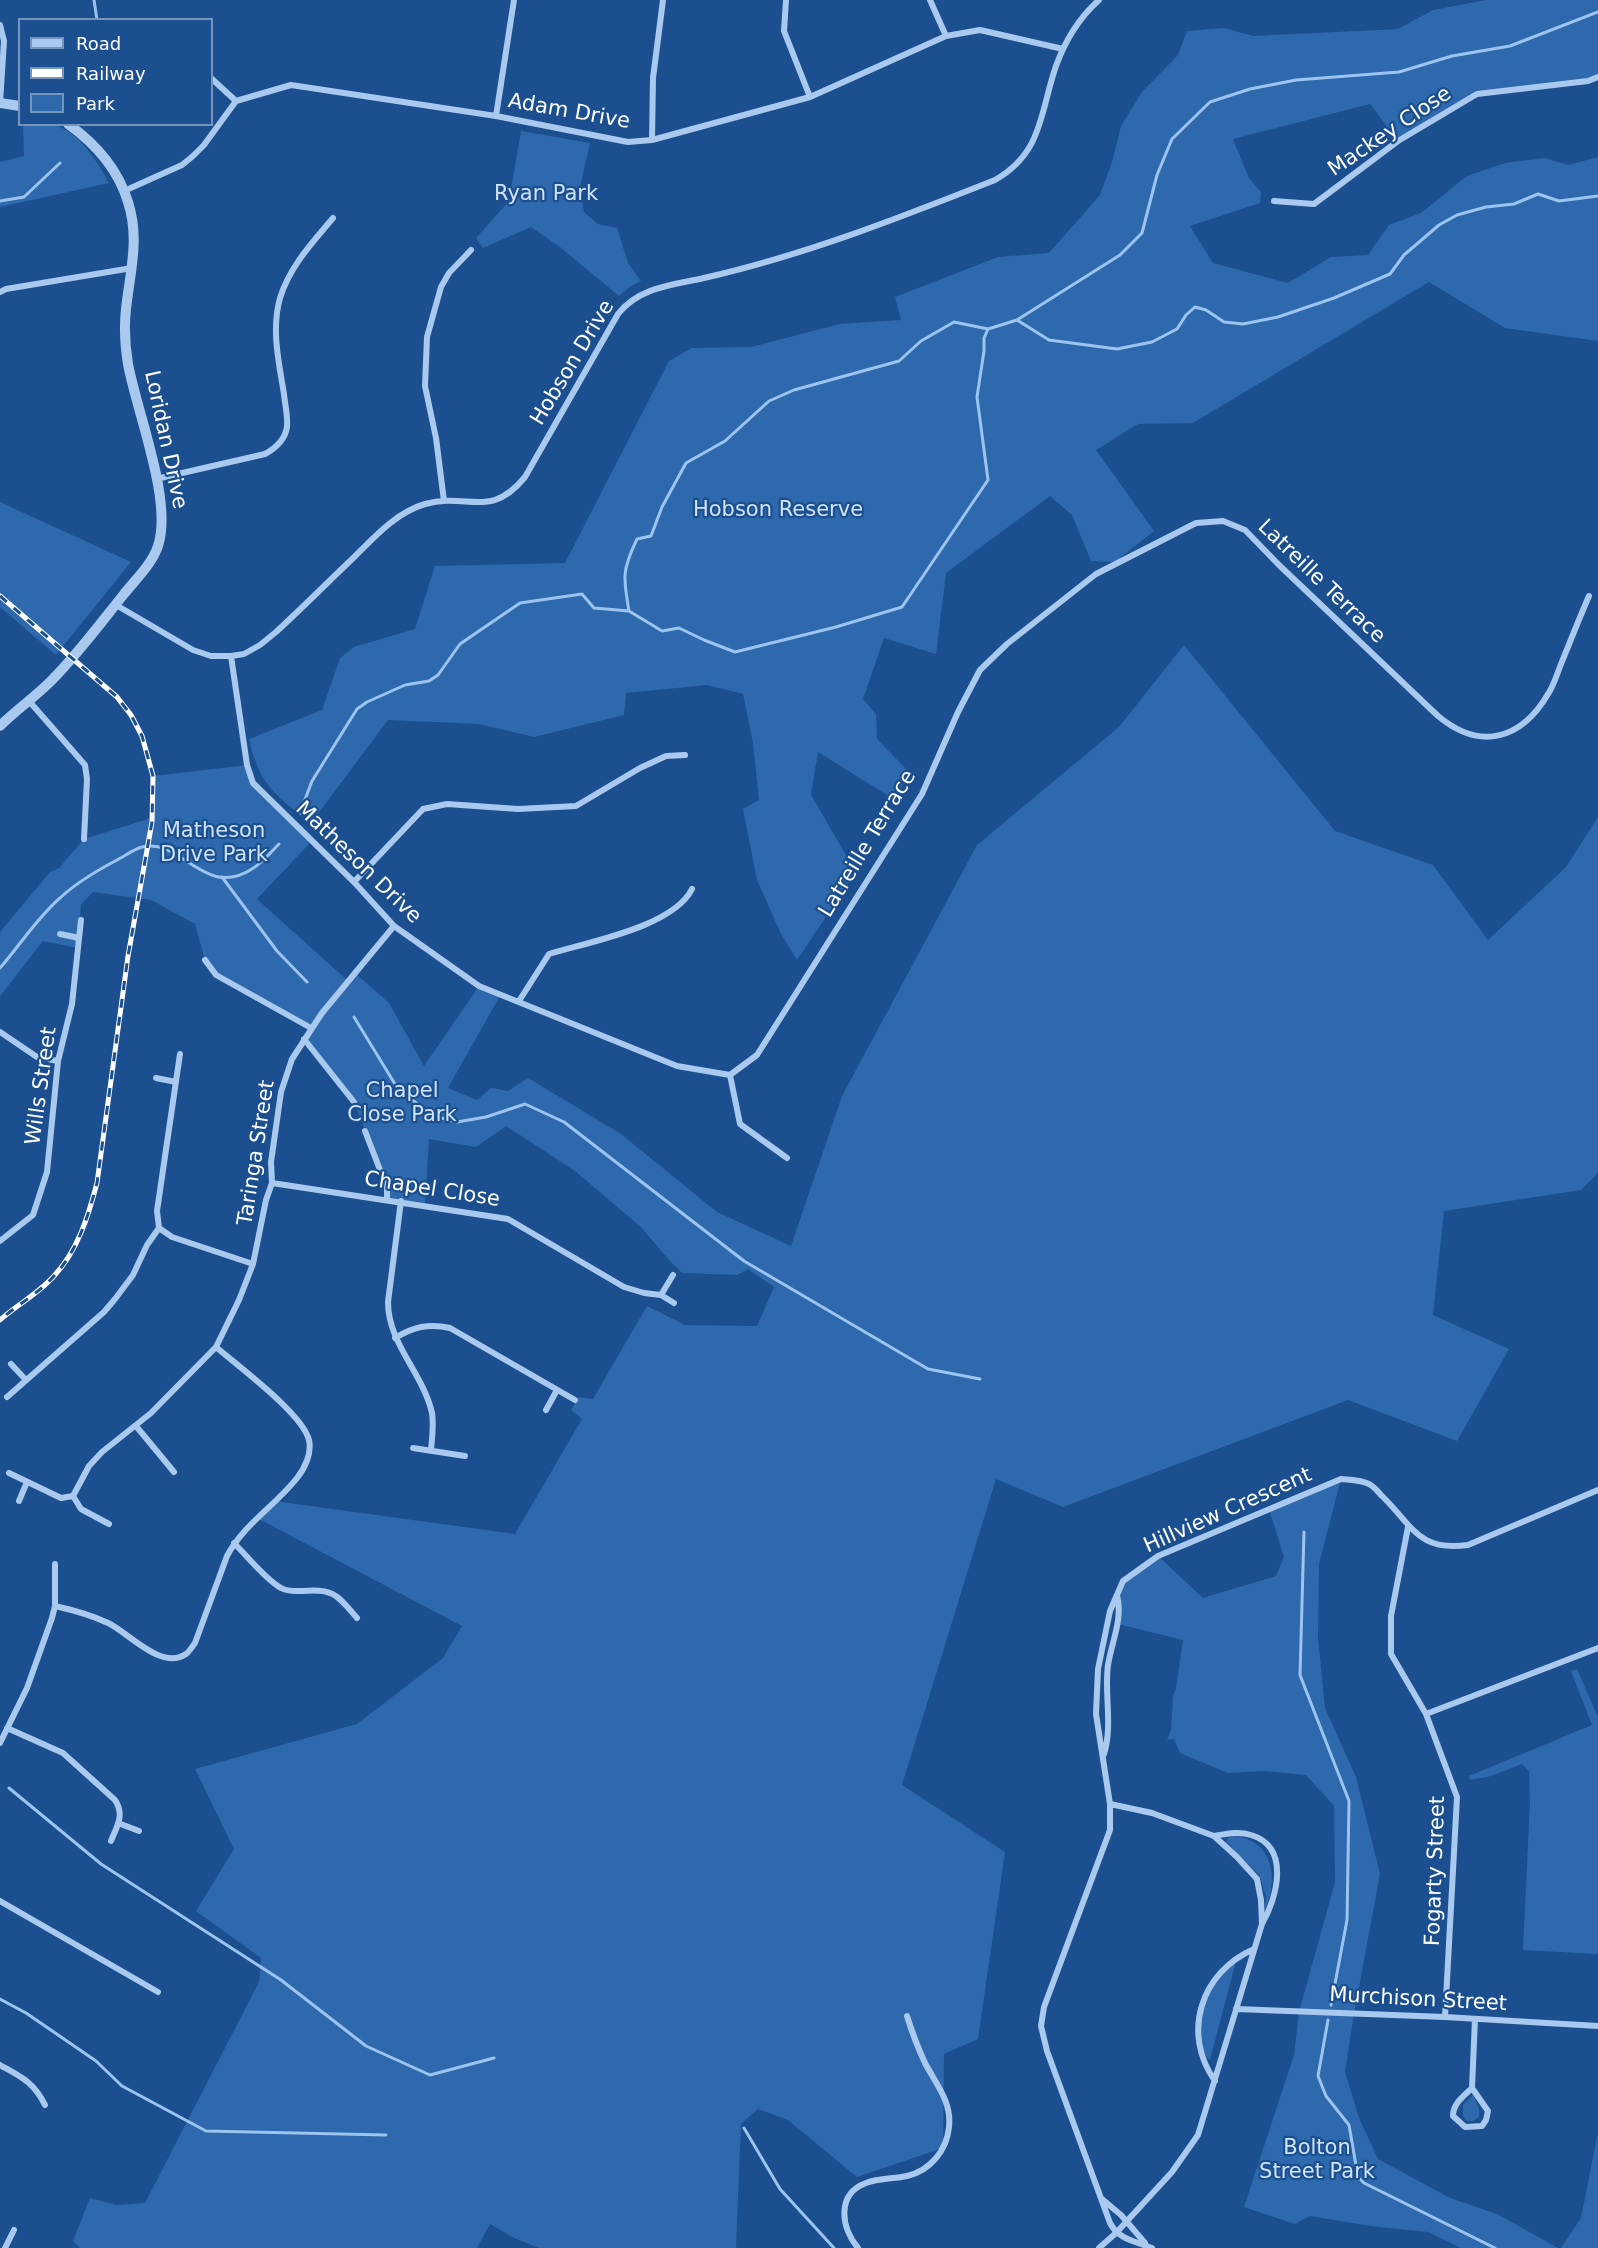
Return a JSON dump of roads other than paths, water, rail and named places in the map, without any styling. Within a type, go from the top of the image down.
[{"type":"street","points":[[496,116],[514,0]]},
{"type":"street","points":[[652,140],[653,78],[663,0]]},
{"type":"street","points":[[786,0],[784,31],[810,97]]},
{"type":"street","points":[[930,0],[946,36]]},
{"type":"street","name":"Hobson Drive","points":[[116,605],[193,650],[211,656],[231,656],[252,651],[276,632],[397,518],[411,509],[426,503],[486,502],[506,496],[532,467],[618,314],[626,304],[641,293],[740,270],[837,241],[995,180],[1020,163],[1034,139],[1063,49],[1080,21],[1099,0]]},
{"type":"street","points":[[0,25],[4,41],[0,103],[18,106]]},
{"type":"street","name":"Adam Drive","points":[[236,101],[291,85],[496,116],[628,142],[652,140],[810,97],[946,36],[980,30],[1063,49]]},
{"type":"street","name":"Mackey Close","points":[[1274,201],[1314,204],[1398,141],[1477,94],[1588,81],[1598,77]]},
{"type":"street","points":[[124,191],[182,165],[204,145],[236,101],[213,80]]},
{"type":"street","name":"Loridan Drive","points":[[0,726],[64,667],[116,605],[150,562],[158,546],[163,521],[162,507],[127,350],[126,311],[133,268],[135,233],[124,191],[114,170],[97,148],[70,126]]},
{"type":"street","points":[[156,479],[265,454],[275,448],[282,439],[287,428],[287,415],[276,347],[276,324],[280,298],[298,259],[333,218]]},
{"type":"street","points":[[444,501],[436,438],[425,386],[427,337],[441,287],[449,273],[471,250]]},
{"type":"street","points":[[0,292],[133,268]]},
{"type":"street","name":"Latreille Terrace","points":[[730,1074],[758,1055],[922,794],[958,712],[980,670],[1007,644],[1096,574],[1196,523],[1223,521],[1234,524],[1245,530],[1279,566],[1438,716],[1454,729],[1478,737],[1505,733],[1527,721],[1549,693],[1589,596]]},
{"type":"street","name":"Matheson Drive","points":[[231,656],[246,765],[253,783],[354,882],[394,926],[479,986],[677,1066],[730,1074]]},
{"type":"street","points":[[29,701],[85,765],[87,779],[84,839]]},
{"type":"street","points":[[354,882],[423,809],[447,804],[518,809],[576,806],[640,768],[666,756],[685,755]]},
{"type":"street","points":[[519,1001],[549,954],[644,925],[671,913],[692,889]]},
{"type":"street","name":"Wills Street","points":[[0,1241],[33,1215],[47,1172],[58,1061],[72,1004],[81,920]]},
{"type":"street","name":"Taringa Street","points":[[73,1496],[88,1466],[173,1393],[216,1347],[239,1300],[253,1264],[266,1200],[272,1183],[271,1162],[281,1092],[292,1059],[311,1028],[394,926]]},
{"type":"street","points":[[60,934],[79,938]]},
{"type":"street","points":[[205,960],[216,975],[311,1028]]},
{"type":"street","points":[[0,1032],[37,1057],[58,1061]]},
{"type":"street","points":[[304,1039],[354,1102]]},
{"type":"street","points":[[7,1397],[104,1312],[133,1275],[147,1245],[159,1228],[157,1210],[180,1054]]},
{"type":"street","points":[[730,1074],[740,1124],[787,1158]]},
{"type":"street","points":[[156,1078],[176,1082]]},
{"type":"street","points":[[365,1131],[387,1188],[387,1199]]},
{"type":"street","name":"Chapel Close","points":[[272,1183],[508,1219],[624,1287],[644,1293],[661,1294],[674,1303]]},
{"type":"street","points":[[401,1201],[388,1318],[395,1338],[422,1387],[432,1413],[431,1450]]},
{"type":"street","points":[[159,1228],[171,1237],[253,1264]]},
{"type":"street","points":[[661,1294],[673,1275]]},
{"type":"street","points":[[395,1338],[408,1330],[421,1326],[437,1324],[450,1328],[575,1400]]},
{"type":"street","points":[[55,1606],[110,1623],[159,1656],[173,1658],[186,1654],[195,1644],[227,1556],[234,1543],[244,1530],[298,1478],[306,1463],[309,1445],[309,1438],[301,1423],[216,1347]]},
{"type":"street","points":[[11,1364],[26,1380]]},
{"type":"street","points":[[546,1410],[557,1390]]},
{"type":"street","points":[[136,1426],[174,1472]]},
{"type":"street","points":[[413,1448],[465,1456]]},
{"type":"street","points":[[9,1473],[61,1498],[73,1496],[81,1509],[109,1524]]},
{"type":"street","name":"Hillview Crescent","points":[[1116,2233],[1110,2223],[1047,2051],[1041,2026],[1044,2007],[1059,1961],[1110,1830],[1110,1804],[1096,1714],[1098,1669],[1110,1611],[1124,1581],[1158,1556],[1341,1479],[1370,1484],[1396,1509],[1408,1527],[1432,1544],[1450,1548],[1468,1545],[1598,1491]]},
{"type":"street","points":[[19,1501],[27,1482]]},
{"type":"street","name":"Fogarty Street","points":[[1408,1527],[1391,1616],[1391,1654],[1426,1714],[1457,1797],[1445,2017]]},
{"type":"street","points":[[234,1543],[280,1588],[290,1592],[320,1589],[330,1591],[338,1596],[357,1618]]},
{"type":"street","points":[[0,1743],[41,1651],[55,1606],[55,1564]]},
{"type":"street","points":[[1103,1757],[1108,1741],[1108,1666],[1120,1607],[1117,1595]]},
{"type":"street","points":[[1426,1714],[1598,1648]]},
{"type":"street","points":[[7,1728],[56,1749],[115,1800],[120,1810],[111,1841]]},
{"type":"street","points":[[1110,1804],[1152,1813],[1214,1836],[1257,1879],[1262,1924]]},
{"type":"street","points":[[118,1823],[139,1831]]},
{"type":"street","points":[[1099,2248],[1116,2233],[1172,2172],[1192,2144],[1203,2123],[1254,1949],[1276,1887],[1278,1875],[1274,1855],[1261,1840],[1253,1835],[1233,1833],[1214,1836]]},
{"type":"street","points":[[0,1901],[158,1992]]},
{"type":"street","points":[[1215,2081],[1205,2067],[1197,2037],[1201,2009],[1211,1983],[1224,1967],[1238,1956],[1254,1949]]},
{"type":"street","name":"Murchison Street","points":[[1236,2009],[1445,2017],[1598,2026]]},
{"type":"street","points":[[858,2248],[849,2237],[843,2220],[848,2200],[853,2193],[867,2182],[909,2176],[925,2168],[941,2152],[949,2130],[950,2116],[947,2103],[922,2055],[907,2016]]},
{"type":"street","points":[[1473,2088],[1459,2100],[1453,2111],[1453,2116],[1465,2127],[1482,2126],[1488,2111],[1473,2088],[1475,2019]]},
{"type":"street","points":[[0,2065],[31,2083],[39,2092],[45,2105]]},
{"type":"street","name":"Hillview Crescent","points":[[1102,2199],[1150,2247]]},
{"type":"street","points":[[5,2248],[15,2230]]},
{"type":"street","points":[[1116,2233],[1123,2238],[1150,2247]]},
{"type":"waterway","points":[[94,0],[97,18]]},
{"type":"waterway","points":[[1017,320],[1120,255],[1142,233],[1157,175],[1172,139],[1210,102],[1250,89],[1296,80],[1399,72],[1452,56],[1510,46],[1598,12]]},
{"type":"waterway","points":[[0,201],[24,197],[60,163]]},
{"type":"waterway","points":[[300,813],[312,781],[357,709],[405,685],[429,681],[438,675],[460,644],[520,603],[582,594],[594,608],[629,611],[662,631],[679,628],[735,652],[836,627],[902,607],[988,480],[977,397],[984,338],[988,329],[1017,320],[1049,340],[1117,349],[1152,342],[1177,329],[1186,315],[1195,307],[1206,310],[1224,322],[1243,324],[1278,317],[1334,298],[1390,274],[1404,255],[1439,225],[1457,215],[1486,207],[1514,204],[1538,194],[1559,201],[1598,196]]},
{"type":"waterway","points":[[629,611],[625,581],[626,566],[637,539],[651,536],[662,507],[686,463],[725,441],[769,401],[794,390],[899,361],[921,341],[954,322],[988,329]]},
{"type":"waterway","points":[[0,968],[44,914],[66,892],[95,872],[136,849],[156,846],[206,873],[220,877],[235,877],[263,861],[279,844]]},
{"type":"waterway","points":[[222,877],[277,951],[307,982]]},
{"type":"waterway","points":[[354,1017],[398,1089],[433,1116],[457,1122],[486,1117],[525,1104],[564,1122],[744,1261],[928,1369],[980,1379]]},
{"type":"waterway","points":[[1304,1532],[1300,1675],[1349,1801],[1347,1920],[1331,2005]]},
{"type":"waterway","points":[[9,1788],[101,1864],[281,1980],[366,2046],[430,2075],[494,2058]]},
{"type":"waterway","points":[[0,1999],[26,2013],[96,2061],[122,2086],[206,2131],[386,2135]]},
{"type":"waterway","points":[[1328,2020],[1318,2076],[1326,2096],[1349,2125],[1358,2177],[1364,2183],[1495,2248]]},
{"type":"waterway","points":[[744,2128],[780,2189],[834,2248]]},
{"type":"railway","points":[[0,596],[117,697],[131,715],[142,736],[153,776],[152,822],[128,956],[94,1196],[76,1244],[62,1266],[42,1288],[0,1320]]},
{"type":"park label","name":"Ryan Park","points":[[546,195]]},
{"type":"park label","name":"Hobson Reserve","points":[[778,511]]},
{"type":"park label","name":"Matheson Drive Park","points":[[214,844]]},
{"type":"park label","name":"Chapel Close Park","points":[[402,1104]]},
{"type":"park label","name":"Bolton Street Park","points":[[1317,2161]]}]
